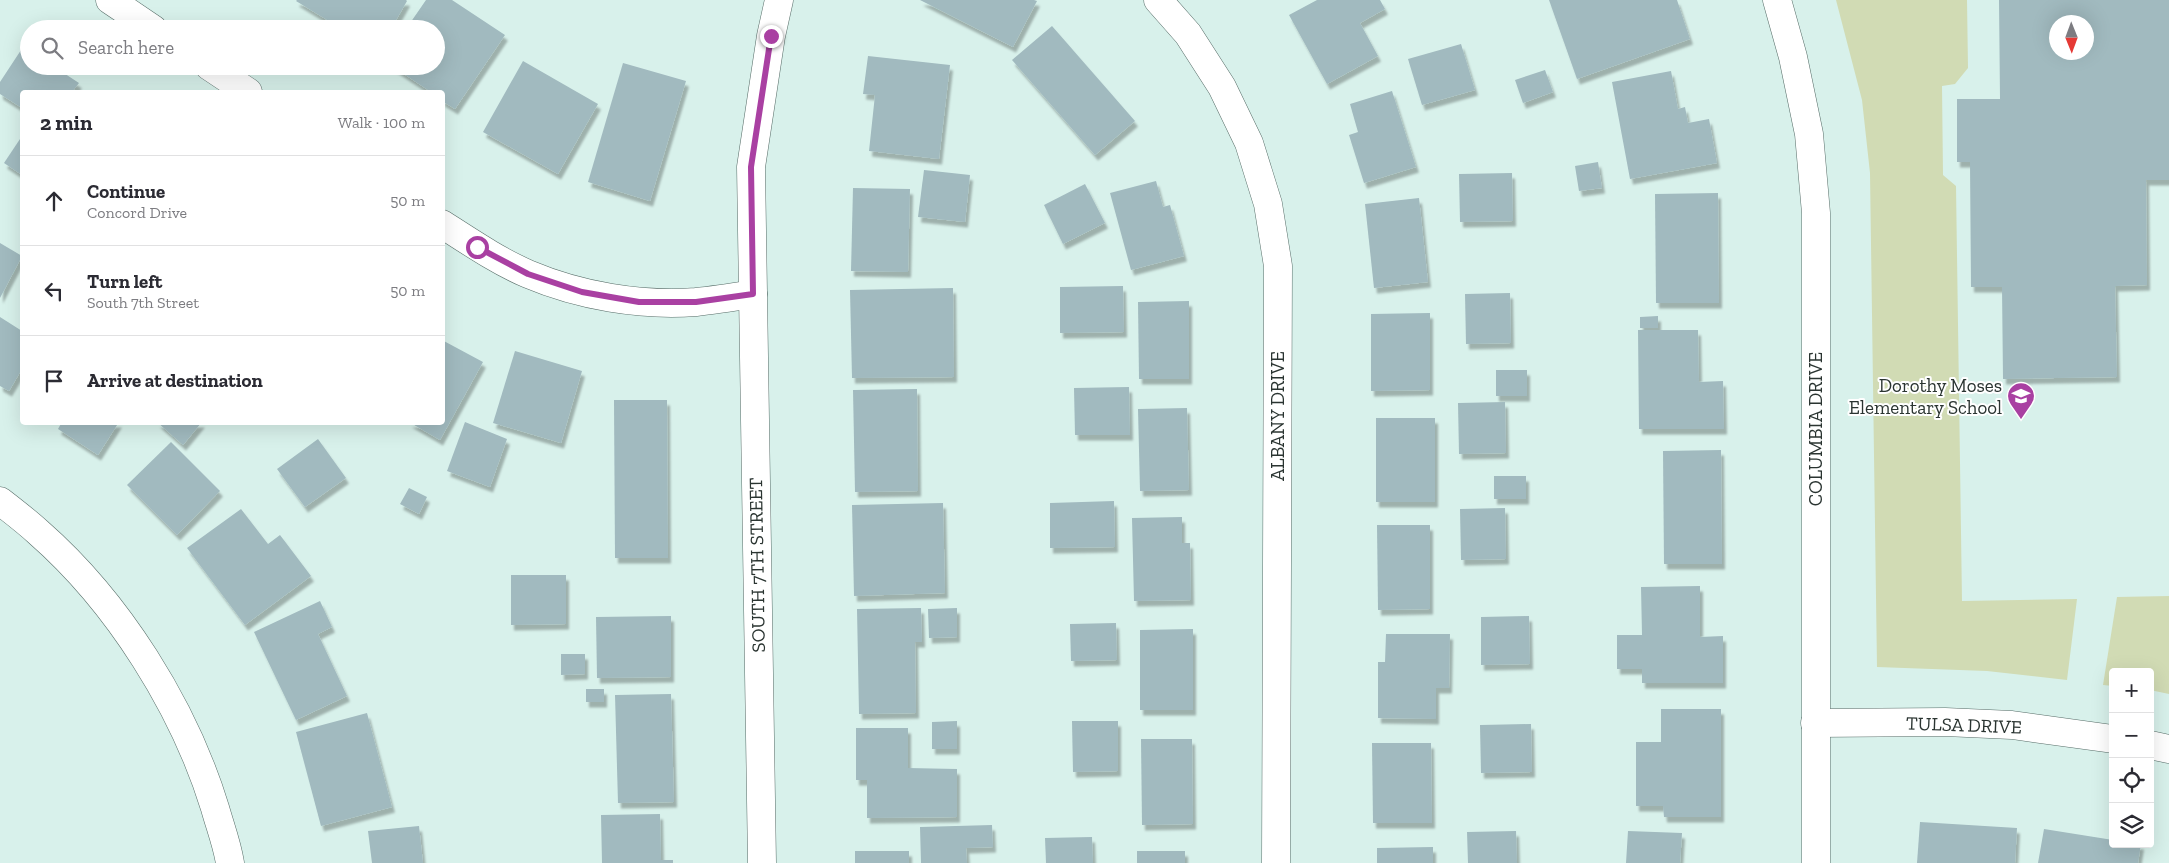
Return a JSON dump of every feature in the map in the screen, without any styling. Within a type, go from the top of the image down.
[{"type":"street","points":[[110,0],[140,20]]},
{"type":"street","name":"SOUTH 7TH STREET","points":[[762,863],[751,167],[771,36],[779,0]]},
{"type":"street","name":"ALBANY DRIVE","points":[[1158,0],[1188,34],[1222,87],[1250,144],[1268,204],[1278,266],[1276,863]]},
{"type":"street","name":"COLUMBIA DRIVE","points":[[1777,0],[1793,57],[1809,134],[1816,213],[1816,863]]},
{"type":"street","points":[[222,75],[245,90]]},
{"type":"street","points":[[445,226],[477,247],[528,274],[582,292],[639,302],[696,302],[753,294]]},
{"type":"street","points":[[0,500],[40,533],[92,586],[138,647],[176,712],[206,780],[230,863]]},
{"type":"street","name":"TULSA DRIVE","points":[[1815,723],[1945,722],[2012,726],[2109,738]]},
{"type":"street","points":[[2154,746],[2169,749]]},
{"type":"green space","points":[[1836,0],[1967,0],[1968,68],[1955,84],[1942,86],[1943,175],[1956,186],[1962,601],[2077,599],[2067,680],[1987,671],[1877,667],[1870,173],[1862,100]]},
{"type":"green space","points":[[2169,596],[2169,694],[2154,691],[2154,668],[2109,668],[2109,686],[2103,685],[2117,597]]},
{"type":"building","points":[[426,0],[452,0],[505,35],[455,109],[445,103],[445,90],[428,90],[406,75],[445,75],[445,20],[412,20]]},
{"type":"building","points":[[920,0],[1034,0],[1037,1],[1013,47]]},
{"type":"building","points":[[1317,0],[1380,0],[1385,9],[1360,23],[1378,56],[1327,84],[1289,15]]},
{"type":"building","points":[[1549,0],[1677,0],[1690,39],[1577,79]]},
{"type":"building","points":[[1999,0],[2169,0],[2169,180],[2146,180],[2147,285],[2115,286],[2117,377],[2003,379],[2002,287],[1971,287],[1970,162],[1957,162],[1957,99],[2000,99]]},
{"type":"building","points":[[296,1],[407,1],[396,20],[327,20]]},
{"type":"building","points":[[1052,26],[1135,121],[1095,155],[1012,60]]},
{"type":"building","points":[[1461,44],[1475,90],[1422,105],[1408,59]]},
{"type":"building","points":[[20,52],[20,75],[67,75],[79,83],[74,90],[20,90],[20,107],[0,94],[0,82]]},
{"type":"building","points":[[868,56],[950,65],[939,159],[869,151],[875,95],[863,94]]},
{"type":"building","points":[[523,61],[598,104],[558,174],[483,132]]},
{"type":"building","points":[[623,63],[686,81],[650,201],[588,182]]},
{"type":"building","points":[[1545,70],[1553,92],[1523,103],[1515,80]]},
{"type":"building","points":[[1671,71],[1678,109],[1685,107],[1688,123],[1709,119],[1717,163],[1630,179],[1612,82]]},
{"type":"building","points":[[1392,91],[1416,167],[1364,183],[1349,135],[1358,132],[1350,104]]},
{"type":"building","points":[[20,139],[20,174],[4,163]]},
{"type":"building","points":[[1598,162],[1602,188],[1579,191],[1575,166]]},
{"type":"building","points":[[924,170],[970,175],[965,222],[918,217]]},
{"type":"building","points":[[1512,173],[1513,221],[1460,222],[1459,174]]},
{"type":"building","points":[[1156,181],[1163,207],[1170,205],[1184,256],[1131,270],[1110,193]]},
{"type":"building","points":[[1085,184],[1105,223],[1063,244],[1044,205]]},
{"type":"building","points":[[853,188],[910,189],[908,272],[851,271]]},
{"type":"building","points":[[1718,193],[1719,303],[1656,303],[1655,194]]},
{"type":"building","points":[[1419,198],[1428,282],[1374,288],[1365,204]]},
{"type":"building","points":[[0,243],[20,255],[20,260],[0,298]]},
{"type":"building","points":[[1123,286],[1124,332],[1060,333],[1060,287]]},
{"type":"building","points":[[953,288],[954,377],[852,378],[850,290]]},
{"type":"building","points":[[1510,293],[1511,343],[1466,344],[1465,294]]},
{"type":"building","points":[[1189,301],[1189,379],[1139,379],[1138,302]]},
{"type":"building","points":[[1430,313],[1430,390],[1371,391],[1371,314]]},
{"type":"building","points":[[1658,316],[1658,328],[1640,328],[1640,317]]},
{"type":"building","points":[[0,317],[20,330],[20,372],[9,391],[0,386]]},
{"type":"building","points":[[1638,330],[1698,330],[1699,382],[1723,381],[1724,429],[1639,429]]},
{"type":"building","points":[[445,342],[483,362],[440,440],[414,425],[445,425]]},
{"type":"building","points":[[515,351],[582,371],[561,443],[493,423]]},
{"type":"building","points":[[1496,370],[1527,370],[1527,396],[1496,396]]},
{"type":"building","points":[[1129,387],[1130,435],[1075,435],[1074,388]]},
{"type":"building","points":[[917,389],[918,491],[855,492],[853,390]]},
{"type":"building","points":[[614,400],[667,400],[668,558],[615,558]]},
{"type":"building","points":[[1505,402],[1506,453],[1459,454],[1458,403]]},
{"type":"building","points":[[1187,408],[1189,490],[1140,491],[1138,409]]},
{"type":"building","points":[[1376,418],[1435,418],[1435,502],[1376,502]]},
{"type":"building","points":[[465,422],[507,439],[490,487],[447,471]]},
{"type":"building","points":[[60,425],[117,425],[98,455],[58,429]]},
{"type":"building","points":[[160,425],[200,425],[183,445]]},
{"type":"building","points":[[318,439],[346,478],[305,507],[277,469]]},
{"type":"building","points":[[171,442],[220,491],[177,535],[127,485]]},
{"type":"building","points":[[1721,450],[1722,564],[1664,564],[1663,451]]},
{"type":"building","points":[[1494,476],[1526,476],[1526,499],[1494,499]]},
{"type":"building","points":[[409,488],[427,497],[419,514],[400,504]]},
{"type":"building","points":[[1114,501],[1115,547],[1050,548],[1050,503]]},
{"type":"building","points":[[943,503],[945,593],[854,596],[852,505]]},
{"type":"building","points":[[1505,508],[1506,559],[1461,560],[1460,509]]},
{"type":"building","points":[[241,509],[268,544],[280,535],[311,576],[245,625],[187,548]]},
{"type":"building","points":[[1182,517],[1182,543],[1190,543],[1191,600],[1134,601],[1132,518]]},
{"type":"building","points":[[1377,525],[1430,525],[1430,609],[1378,610]]},
{"type":"building","points":[[511,575],[566,575],[566,624],[511,625]]},
{"type":"building","points":[[1700,586],[1700,637],[1723,636],[1723,683],[1642,683],[1642,669],[1617,669],[1617,635],[1642,635],[1641,587]]},
{"type":"building","points":[[320,601],[332,627],[318,634],[347,696],[296,720],[254,632]]},
{"type":"building","points":[[921,608],[922,642],[915,642],[916,713],[859,714],[857,609]]},
{"type":"building","points":[[957,608],[957,637],[929,638],[928,609]]},
{"type":"building","points":[[671,616],[671,677],[597,678],[596,617]]},
{"type":"building","points":[[1529,616],[1530,664],[1481,665],[1481,617]]},
{"type":"building","points":[[1116,623],[1117,660],[1071,661],[1070,624]]},
{"type":"building","points":[[1193,629],[1193,710],[1140,710],[1140,630]]},
{"type":"building","points":[[1386,634],[1450,634],[1449,688],[1436,688],[1436,719],[1378,718],[1378,662],[1385,662]]},
{"type":"building","points":[[561,654],[585,654],[585,674],[561,675]]},
{"type":"building","points":[[586,689],[604,689],[604,702],[586,702]]},
{"type":"building","points":[[671,694],[674,802],[618,803],[615,695]]},
{"type":"building","points":[[1661,709],[1721,709],[1721,817],[1664,817],[1663,806],[1636,806],[1636,742],[1661,742]]},
{"type":"building","points":[[367,713],[392,807],[321,826],[296,732]]},
{"type":"building","points":[[957,721],[957,749],[932,749],[932,722]]},
{"type":"building","points":[[1072,721],[1118,721],[1118,771],[1073,772]]},
{"type":"building","points":[[1531,724],[1532,772],[1481,773],[1480,725]]},
{"type":"building","points":[[856,728],[908,728],[908,768],[957,769],[957,817],[867,818],[867,780],[856,780]]},
{"type":"building","points":[[1141,739],[1192,739],[1193,824],[1142,825]]},
{"type":"building","points":[[1372,743],[1431,743],[1432,823],[1373,823]]},
{"type":"building","points":[[660,814],[661,860],[673,860],[673,863],[602,863],[601,815]]},
{"type":"building","points":[[1920,822],[2017,828],[2015,863],[1917,863]]},
{"type":"building","points":[[992,825],[993,847],[966,848],[967,863],[921,863],[920,827]]},
{"type":"building","points":[[419,826],[423,863],[372,863],[368,831]]},
{"type":"building","points":[[2044,829],[2109,839],[2109,848],[2140,848],[2138,863],[2038,863]]},
{"type":"building","points":[[1516,831],[1517,863],[1468,863],[1467,832]]},
{"type":"building","points":[[1628,831],[1682,833],[1680,863],[1626,863]]},
{"type":"building","points":[[1092,837],[1093,863],[1046,863],[1045,838]]},
{"type":"building","points":[[1433,847],[1433,863],[1377,863],[1377,848]]},
{"type":"building","points":[[855,851],[909,851],[909,863],[855,863]]},
{"type":"building","points":[[1137,851],[1185,851],[1185,863],[1137,863]]},
{"type":"place","name":"Dorothy Moses Elementary School","points":[[2021,420]]},
{"type":"route","points":[[477,247],[528,274],[582,292],[639,302],[696,302],[753,294],[751,167],[771,36]]}]
